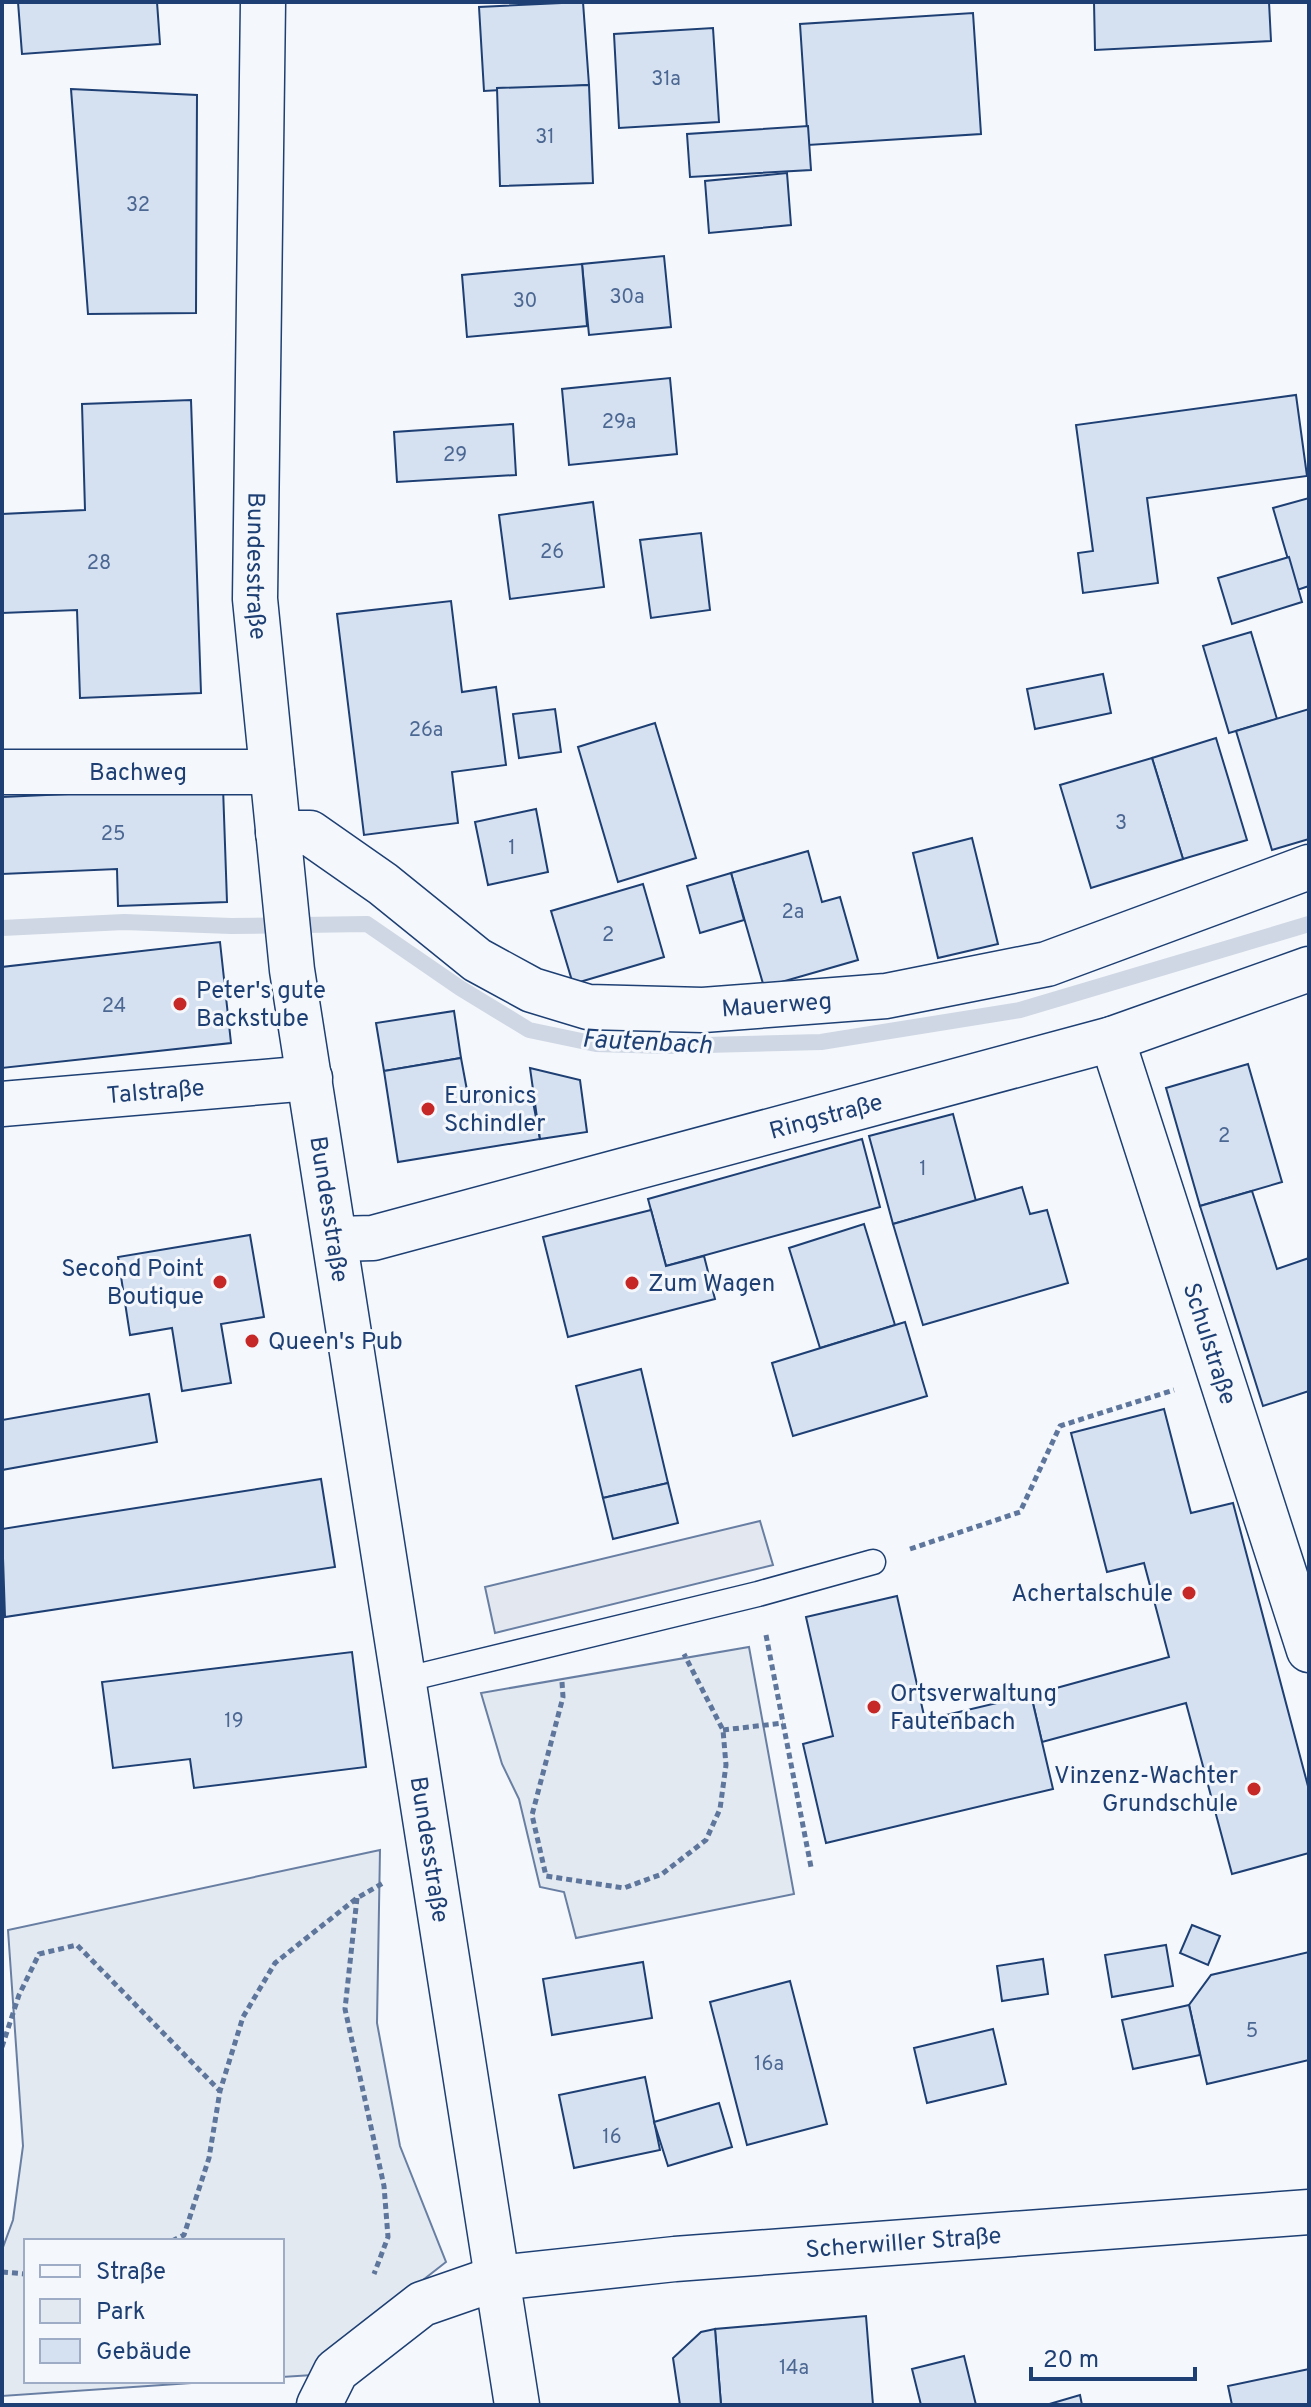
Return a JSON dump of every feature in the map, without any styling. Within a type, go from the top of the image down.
[{"type":"street","name":"Bundesstraße","points":[[263,2],[255,599],[284,895],[292,970],[517,2405]]},
{"type":"street","name":"Bachweg","points":[[2,772],[272,772]]},
{"type":"street","name":"Mauerweg","points":[[278,833],[310,833],[383,884],[477,960],[532,990],[588,1007],[703,1010],[886,996],[1047,964],[1309,867]]},
{"type":"street","name":"Ringstraße","points":[[336,1239],[373,1238],[1112,1039],[1309,969]]},
{"type":"street","name":"Schulstraße","points":[[1112,1039],[1309,1650]]},
{"type":"street","name":"Talstraße","points":[[2,1104],[310,1078]]},
{"type":"street","name":"Scherwiller Straße","points":[[319,2405],[336,2371],[422,2304],[497,2278],[675,2259],[1309,2212]]},
{"type":"lane","points":[[403,1680],[758,1594],[873,1562]]},
{"type":"path","points":[[873,1562],[1020,1512],[1060,1426],[1220,1376]]},
{"type":"path","points":[[758,1594],[811,1867]]},
{"type":"path","points":[[560,1641],[563,1697],[532,1815],[546,1876],[624,1888],[662,1874],[706,1840],[720,1809],[726,1765],[723,1730],[667,1615]]},
{"type":"path","points":[[723,1730],[783,1723]]},
{"type":"path","points":[[176,2239],[184,2235],[209,2158],[220,2091],[243,2017],[275,1963],[357,1898],[345,2009],[384,2186],[388,2237],[372,2277]]},
{"type":"path","points":[[2,2047],[19,1995],[39,1954],[77,1945],[220,2091]]},
{"type":"path","points":[[2,2272],[24,2274]]},
{"type":"green space","points":[[749,1647],[794,1894],[576,1938],[564,1892],[540,1887],[519,1799],[502,1764],[481,1693]]},
{"type":"green space","points":[[380,1850],[377,2023],[400,2146],[446,2262],[391,2305],[313,2375],[284,2377],[284,2239],[24,2239],[24,2383],[192,2383],[2,2396],[2,2250],[13,2220],[23,2146],[8,1930]]},
{"type":"shaded area","points":[[760,1521],[773,1565],[495,1633],[485,1587]]},
{"type":"building","points":[[18,2],[157,2],[160,44],[22,54]]},
{"type":"building","points":[[583,2],[589,85],[484,91],[479,7]]},
{"type":"building","points":[[1094,2],[1269,2],[1271,41],[1095,50]]},
{"type":"building","points":[[973,13],[981,134],[808,145],[800,24]]},
{"type":"building","points":[[713,28],[719,122],[619,128],[614,34]]},
{"type":"building","points":[[589,85],[593,183],[500,186],[497,88]]},
{"type":"building","points":[[71,89],[197,95],[196,313],[88,314]]},
{"type":"building","points":[[808,126],[811,170],[690,177],[687,134]]},
{"type":"building","points":[[787,173],[791,225],[709,233],[705,181]]},
{"type":"building","points":[[664,256],[671,327],[589,335],[582,264]]},
{"type":"building","points":[[582,264],[587,326],[467,337],[462,275]]},
{"type":"building","points":[[670,378],[677,454],[569,465],[562,389]]},
{"type":"building","points":[[1296,395],[1307,476],[1147,498],[1158,583],[1083,593],[1078,553],[1093,551],[1076,425]]},
{"type":"building","points":[[191,400],[201,693],[80,698],[77,610],[2,613],[2,514],[85,510],[82,404]]},
{"type":"building","points":[[513,424],[516,475],[397,482],[394,432]]},
{"type":"building","points":[[1309,498],[1309,586],[1297,590],[1273,508]]},
{"type":"building","points":[[593,502],[604,587],[510,599],[499,515]]},
{"type":"building","points":[[701,533],[710,610],[651,618],[640,540]]},
{"type":"building","points":[[1289,557],[1302,602],[1232,624],[1218,578]]},
{"type":"building","points":[[451,601],[462,692],[496,687],[506,765],[452,772],[458,823],[364,835],[337,614]]},
{"type":"building","points":[[1251,632],[1277,719],[1229,733],[1203,646]]},
{"type":"building","points":[[1103,674],[1111,713],[1035,729],[1027,689]]},
{"type":"building","points":[[555,709],[561,752],[519,758],[513,714]]},
{"type":"building","points":[[1309,709],[1309,839],[1272,850],[1236,731]]},
{"type":"building","points":[[655,723],[696,858],[618,882],[578,747]]},
{"type":"building","points":[[1216,738],[1247,840],[1183,859],[1152,758]]},
{"type":"building","points":[[1152,758],[1183,859],[1091,888],[1060,785]]},
{"type":"building","points":[[223,787],[227,902],[118,906],[117,869],[2,874],[2,797]]},
{"type":"building","points":[[536,809],[548,872],[488,885],[475,822]]},
{"type":"building","points":[[972,838],[998,944],[938,958],[913,853]]},
{"type":"building","points":[[808,851],[822,902],[840,897],[858,960],[764,987],[731,873]]},
{"type":"building","points":[[731,873],[744,920],[700,933],[687,886]]},
{"type":"building","points":[[643,884],[664,957],[573,984],[551,911]]},
{"type":"building","points":[[220,942],[231,1043],[2,1068],[2,967]]},
{"type":"building","points":[[454,1011],[461,1058],[384,1071],[376,1023]]},
{"type":"building","points":[[461,1058],[469,1101],[531,1091],[540,1139],[398,1162],[384,1071]]},
{"type":"building","points":[[1248,1064],[1282,1182],[1200,1206],[1166,1088]]},
{"type":"building","points":[[530,1068],[580,1080],[587,1132],[540,1139]]},
{"type":"building","points":[[953,1114],[976,1201],[893,1224],[869,1136]]},
{"type":"building","points":[[862,1139],[880,1207],[666,1266],[648,1199]]},
{"type":"building","points":[[1022,1187],[1030,1214],[1047,1210],[1068,1283],[923,1325],[893,1224]]},
{"type":"building","points":[[1252,1191],[1277,1269],[1309,1258],[1309,1391],[1263,1406],[1200,1206]]},
{"type":"building","name":"Zum Wagen","points":[[651,1210],[666,1266],[704,1256],[715,1299],[568,1337],[543,1237]]},
{"type":"building","points":[[864,1224],[895,1325],[820,1348],[789,1248]]},
{"type":"building","points":[[250,1235],[264,1317],[221,1324],[231,1383],[182,1391],[172,1328],[130,1335],[118,1257]]},
{"type":"building","points":[[905,1322],[927,1396],[793,1436],[772,1363]]},
{"type":"building","points":[[641,1369],[668,1483],[603,1498],[576,1386]]},
{"type":"building","points":[[149,1394],[157,1442],[2,1470],[2,1420]]},
{"type":"building","points":[[1164,1409],[1191,1513],[1233,1503],[1309,1790],[1309,1853],[1232,1874],[1186,1703],[1042,1742],[1031,1695],[1169,1657],[1144,1563],[1107,1572],[1071,1433]]},
{"type":"building","points":[[321,1479],[335,1567],[5,1617],[2,1529]]},
{"type":"building","points":[[668,1483],[678,1523],[613,1539],[603,1498]]},
{"type":"building","name":"Ortsverwaltung Fautenbach","points":[[897,1596],[925,1720],[1031,1695],[1053,1789],[826,1843],[803,1744],[833,1736],[806,1617]]},
{"type":"building","points":[[352,1652],[366,1767],[194,1788],[190,1759],[113,1768],[102,1682]]},
{"type":"building","points":[[1192,1925],[1220,1936],[1208,1965],[1180,1953]]},
{"type":"building","points":[[1166,1945],[1173,1986],[1112,1997],[1105,1955]]},
{"type":"building","points":[[1309,1952],[1309,2060],[1207,2084],[1189,2005],[1211,1975]]},
{"type":"building","points":[[1043,1959],[1048,1994],[1002,2001],[997,1966]]},
{"type":"building","points":[[643,1962],[652,2018],[552,2035],[543,1979]]},
{"type":"building","points":[[790,1981],[827,2124],[747,2145],[710,2002]]},
{"type":"building","points":[[1189,2005],[1200,2055],[1133,2069],[1122,2020]]},
{"type":"building","points":[[993,2029],[1006,2084],[927,2103],[914,2048]]},
{"type":"building","points":[[645,2077],[660,2150],[574,2168],[559,2095]]},
{"type":"building","points":[[719,2103],[732,2147],[668,2166],[654,2122]]},
{"type":"building","points":[[866,2316],[873,2405],[721,2405],[715,2329]]},
{"type":"building","points":[[715,2329],[721,2405],[680,2405],[673,2358],[701,2332]]},
{"type":"building","points":[[964,2356],[976,2405],[921,2405],[912,2369]]},
{"type":"building","points":[[1309,2369],[1309,2405],[1232,2405],[1228,2386]]},
{"type":"building","points":[[1080,2395],[1082,2405],[1046,2405]]},
{"type":"waterway","name":"Fautenbach","points":[[2,928],[124,922],[231,926],[367,924],[460,988],[529,1030],[596,1044],[667,1046],[821,1042],[1020,1010],[1309,924]]},
{"type":"place","name":"Peter's gute Backstube","points":[[180,1004]]},
{"type":"place","name":"Euronics Schindler","points":[[428,1109]]},
{"type":"place","name":"Second Point Boutique","points":[[220,1282]]},
{"type":"place","name":"Zum Wagen","points":[[632,1283]]},
{"type":"place","name":"Queen's Pub","points":[[252,1341]]},
{"type":"place","name":"Achertalschule","points":[[1189,1593]]},
{"type":"place","name":"Ortsverwaltung Fautenbach","points":[[874,1707]]},
{"type":"place","name":"Vinzenz-Wachter Grundschule","points":[[1254,1789]]}]
